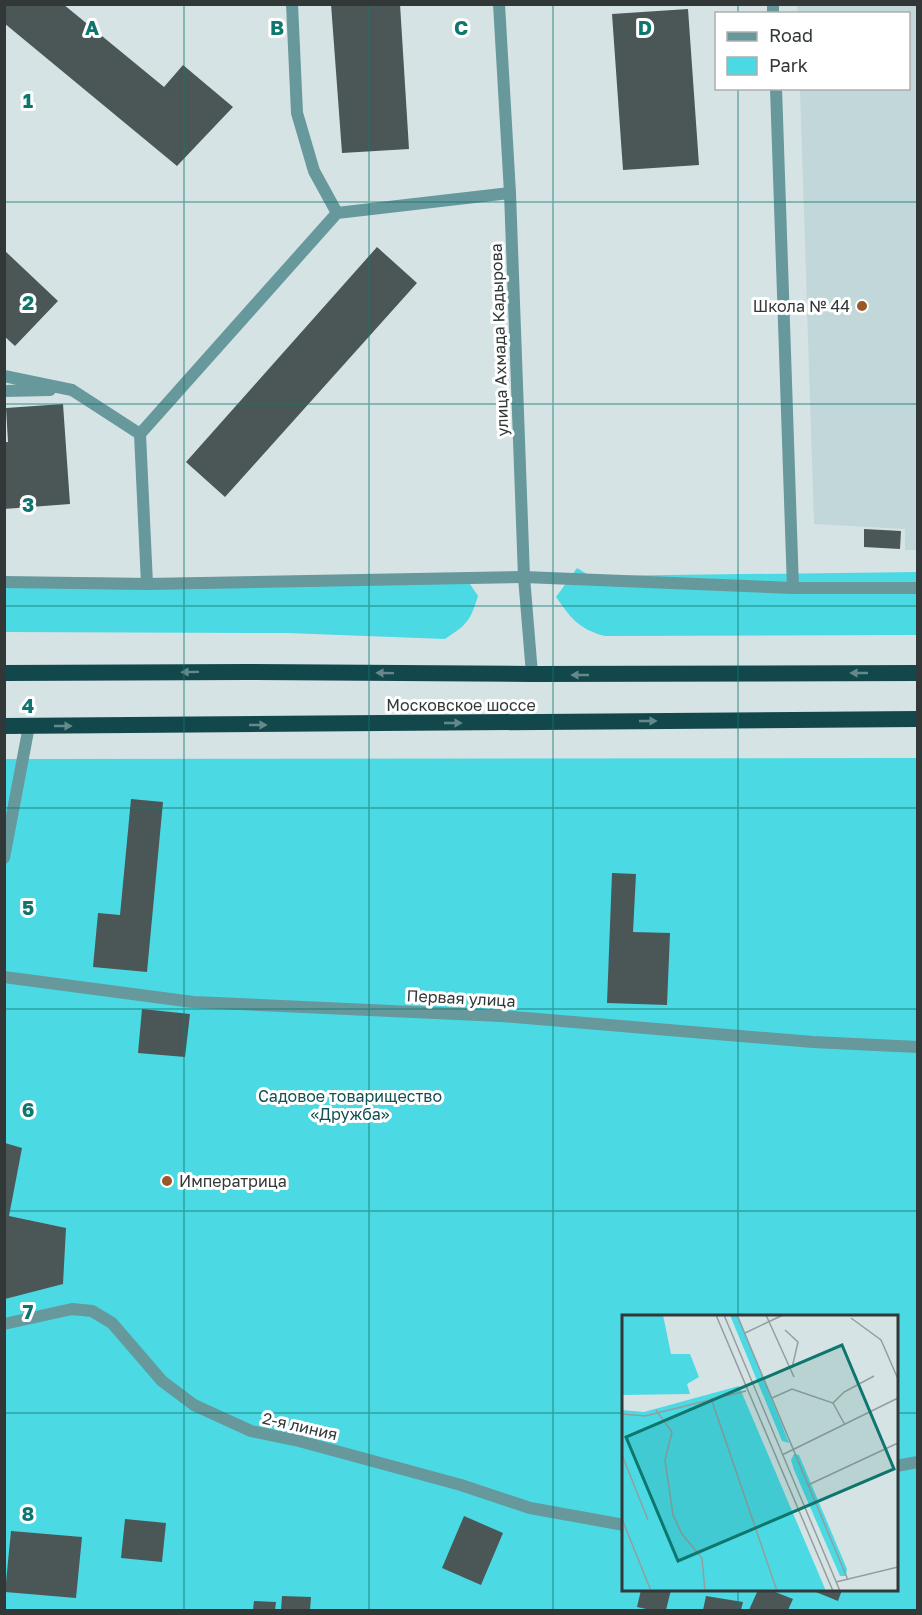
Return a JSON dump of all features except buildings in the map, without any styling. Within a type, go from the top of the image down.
[{"type":"highway","name":"Московское шоссе","points":[[4,673],[246,672],[532,675],[918,673]]},
{"type":"highway","name":"Московское шоссе","points":[[4,726],[918,719]]},
{"type":"street","points":[[292,4],[297,113],[314,171],[337,213]]},
{"type":"street","name":"улица Ахмада Кадырова","points":[[499,4],[510,193],[524,577],[532,675]]},
{"type":"street","points":[[776,90],[793,588]]},
{"type":"street","points":[[147,585],[140,434],[337,213],[510,193]]},
{"type":"street","points":[[4,376],[72,390],[140,434]]},
{"type":"street","points":[[4,391],[72,390]]},
{"type":"street","points":[[4,582],[147,585],[524,577],[793,588],[918,588]]},
{"type":"street","points":[[4,858],[29,726]]},
{"type":"street","name":"Первая улица","points":[[4,976],[193,1002],[501,1016],[813,1042],[918,1047]]},
{"type":"street","name":"2-я линия","points":[[4,1324],[72,1309],[92,1311],[112,1323],[162,1381],[194,1405],[250,1431],[299,1441],[440,1479],[530,1508],[622,1526]]},
{"type":"street","points":[[898,1466],[918,1462]]},
{"type":"shaded area","name":"Школа № 44","points":[[797,5],[917,5],[917,550],[905,550],[905,529],[814,524],[800,90],[910,90],[910,12],[797,12]]},
{"type":"green space","points":[[577,568],[590,576],[917,572],[917,635],[605,636],[588,630],[576,622],[556,597]]},
{"type":"green space","points":[[5,577],[457,580],[470,584],[478,596],[467,621],[445,639],[287,633],[5,632]]},
{"type":"green space","name":"Садовое товарищество «Дружба»","points":[[917,758],[917,1610],[5,1610],[4,759]]},
{"type":"place","name":"Школа № 44","points":[[862,306]]},
{"type":"place","name":"Императрица","points":[[167,1181]]}]
